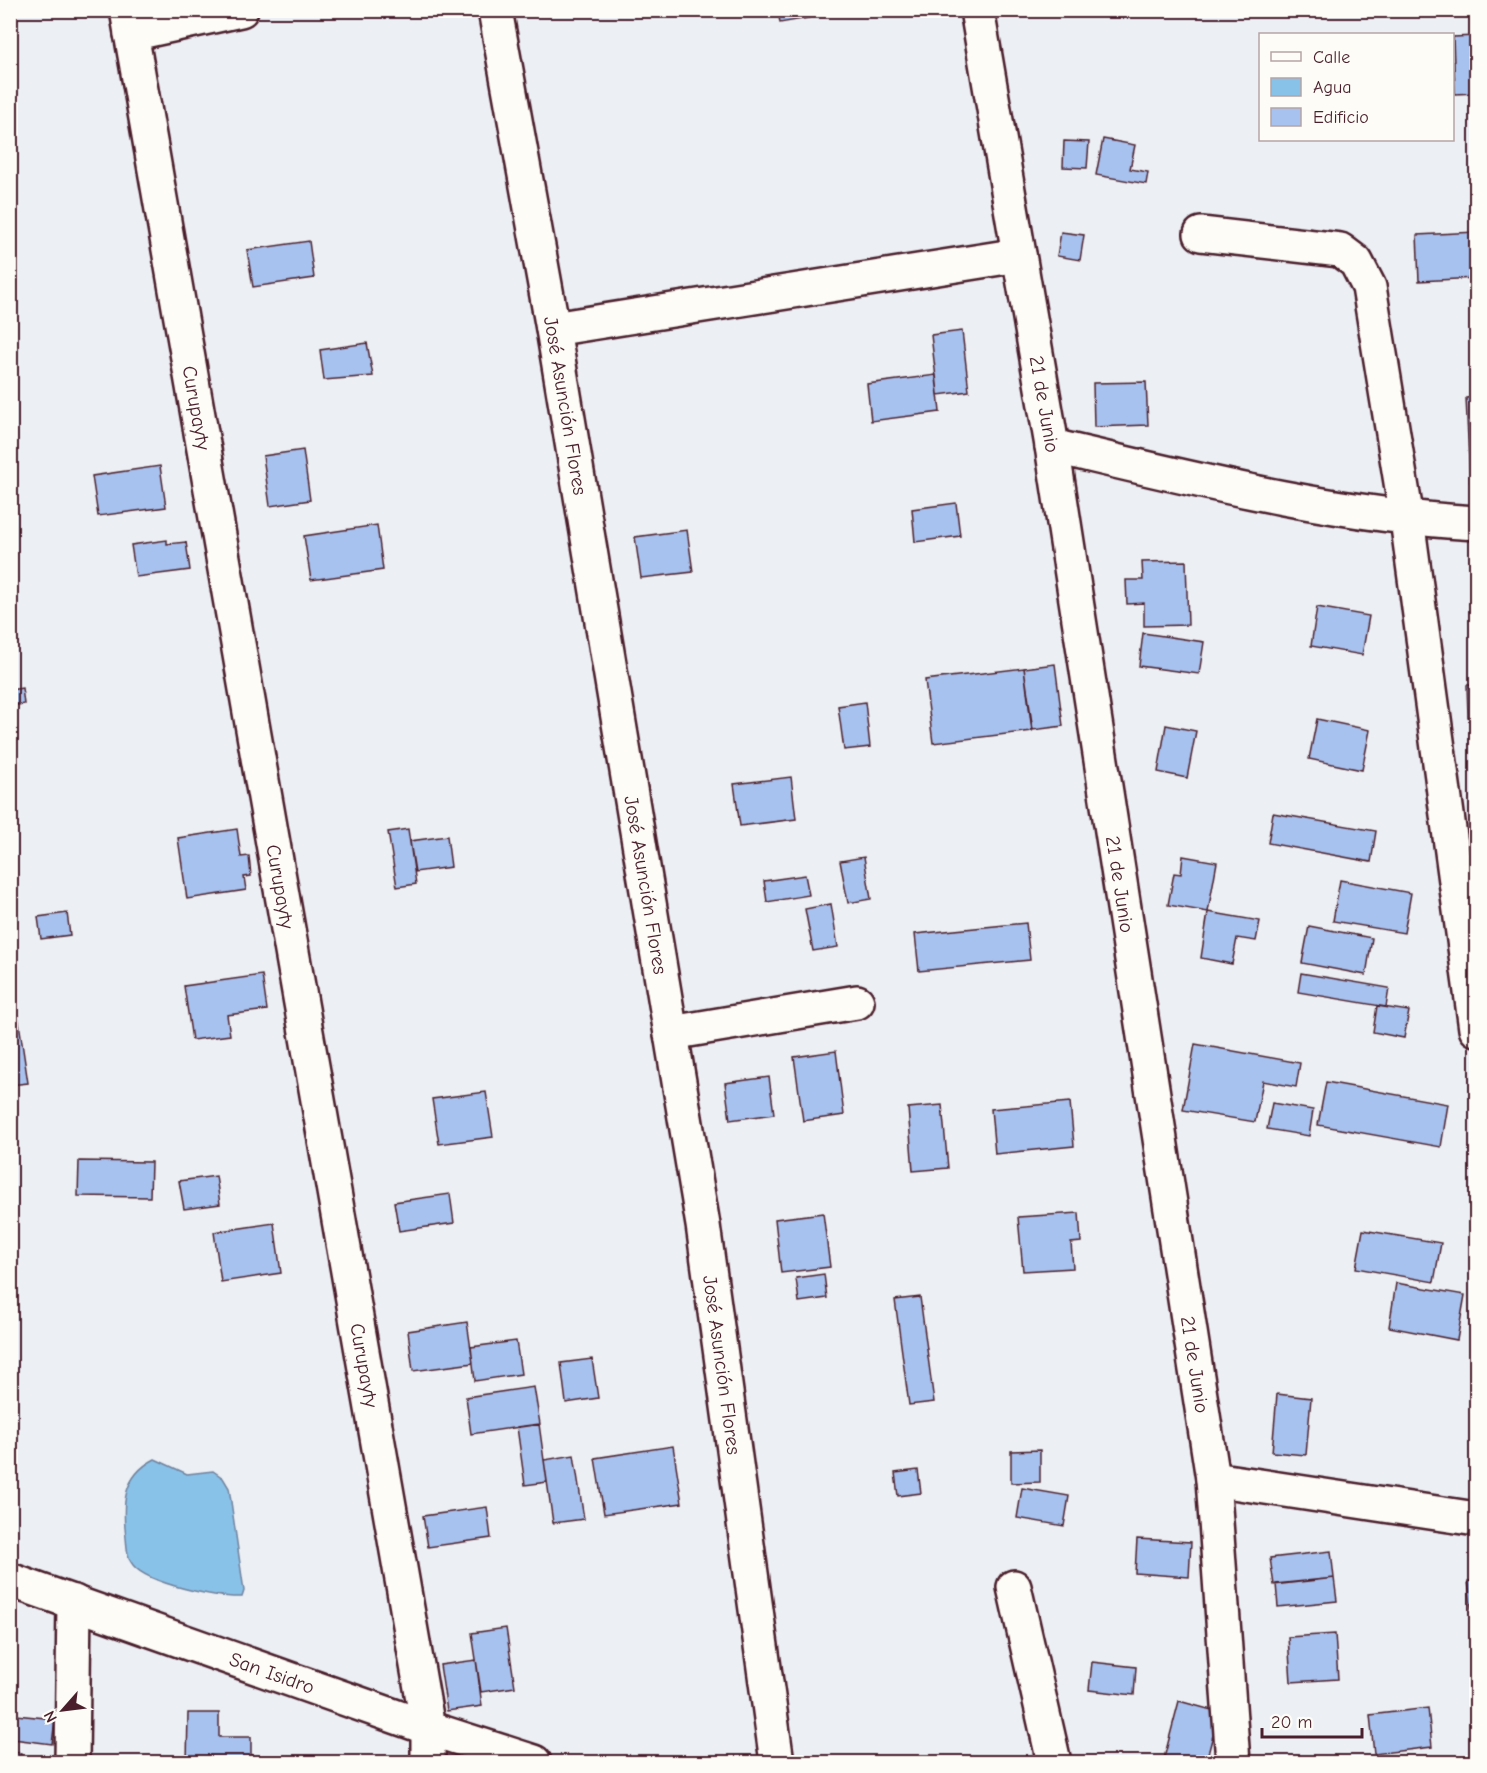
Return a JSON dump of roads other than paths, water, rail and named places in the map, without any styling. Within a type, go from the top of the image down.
[{"type":"street","points":[[129,22],[241,10]]},
{"type":"street","name":"José Asunción Flores","points":[[495,10],[553,329],[704,1225],[777,1762]]},
{"type":"street","name":"21 de Junio","points":[[976,10],[1053,446],[1213,1479],[1233,1762]]},
{"type":"street","name":"Curupayty","points":[[129,22],[428,1728],[428,1762]]},
{"type":"street","points":[[1201,234],[1340,250],[1356,262],[1369,287],[1407,519],[1476,1029]]},
{"type":"street","points":[[553,329],[1019,255]]},
{"type":"street","points":[[1053,446],[1234,489],[1407,519],[1476,523]]},
{"type":"street","points":[[671,1033],[857,1002]]},
{"type":"street","points":[[1213,1479],[1476,1519]]},
{"type":"street","name":"San Isidro","points":[[10,1580],[428,1728],[534,1762]]},
{"type":"street","points":[[1014,1587],[1054,1762]]},
{"type":"street","points":[[72,1762],[74,1602]]},
{"type":"water","points":[[155,1459],[187,1474],[213,1471],[223,1478],[229,1488],[244,1591],[242,1597],[217,1595],[168,1584],[141,1572],[131,1562],[124,1514],[127,1492],[136,1474]]}]
